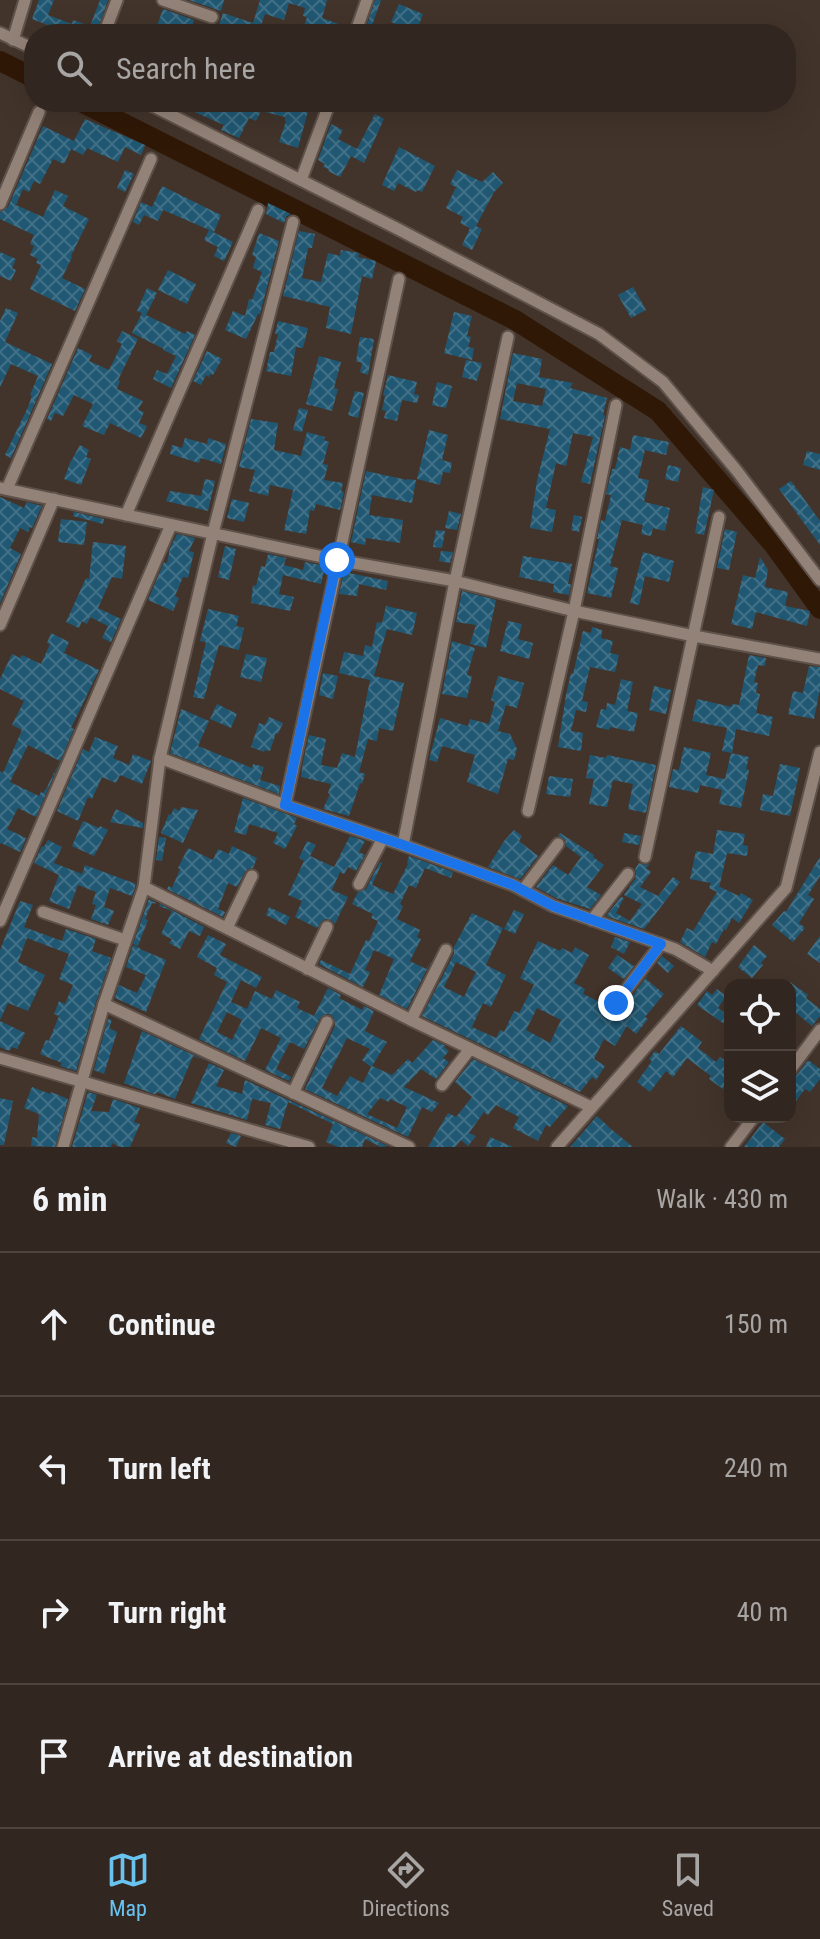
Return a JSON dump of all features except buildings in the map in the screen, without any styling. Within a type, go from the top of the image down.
[{"type":"street","points":[[13,40],[25,0]]},
{"type":"street","points":[[108,24],[117,0]]},
{"type":"street","points":[[163,0],[212,17]]},
{"type":"street","points":[[359,24],[367,0]]},
{"type":"street","points":[[0,33],[24,45]]},
{"type":"street","points":[[0,204],[39,112]]},
{"type":"street","points":[[165,112],[599,334],[663,382],[737,471],[820,580]]},
{"type":"street","points":[[301,180],[326,112]]},
{"type":"street","points":[[151,159],[4,489],[337,560],[455,581],[574,611],[820,659]]},
{"type":"street","points":[[126,515],[258,210]]},
{"type":"street","points":[[63,1147],[104,1004],[144,887],[160,758],[213,533],[293,222]]},
{"type":"street","points":[[285,805],[399,279]]},
{"type":"street","points":[[403,845],[455,581],[508,337]]},
{"type":"street","points":[[528,811],[574,611],[616,405]]},
{"type":"street","points":[[0,625],[54,499]]},
{"type":"street","points":[[645,857],[719,517]]},
{"type":"street","points":[[0,921],[171,525]]},
{"type":"street","points":[[557,1147],[786,888],[820,752]]},
{"type":"street","points":[[160,758],[523,890],[553,906],[675,949],[713,971]]},
{"type":"street","points":[[359,884],[383,838]]},
{"type":"street","points":[[523,890],[558,844]]},
{"type":"street","points":[[592,920],[628,874]]},
{"type":"street","points":[[227,928],[252,876]]},
{"type":"street","points":[[144,887],[591,1107]]},
{"type":"street","points":[[43,912],[125,940]]},
{"type":"street","points":[[307,969],[327,927]]},
{"type":"street","points":[[616,1003],[661,944]]},
{"type":"street","points":[[411,1020],[446,950]]},
{"type":"street","points":[[104,1004],[409,1147]]},
{"type":"street","points":[[293,1093],[327,1022]]},
{"type":"street","points":[[796,1062],[820,1030]]},
{"type":"street","points":[[442,1085],[470,1049]]},
{"type":"street","points":[[0,1058],[309,1147]]},
{"type":"street","points":[[731,1147],[749,1123]]},
{"type":"waterway","points":[[0,61],[24,73]]},
{"type":"waterway","points":[[101,112],[515,320],[658,411],[773,544],[820,609]]},
{"type":"route","points":[[337,560],[285,805],[513,885],[553,906],[661,944],[616,1003]]}]
